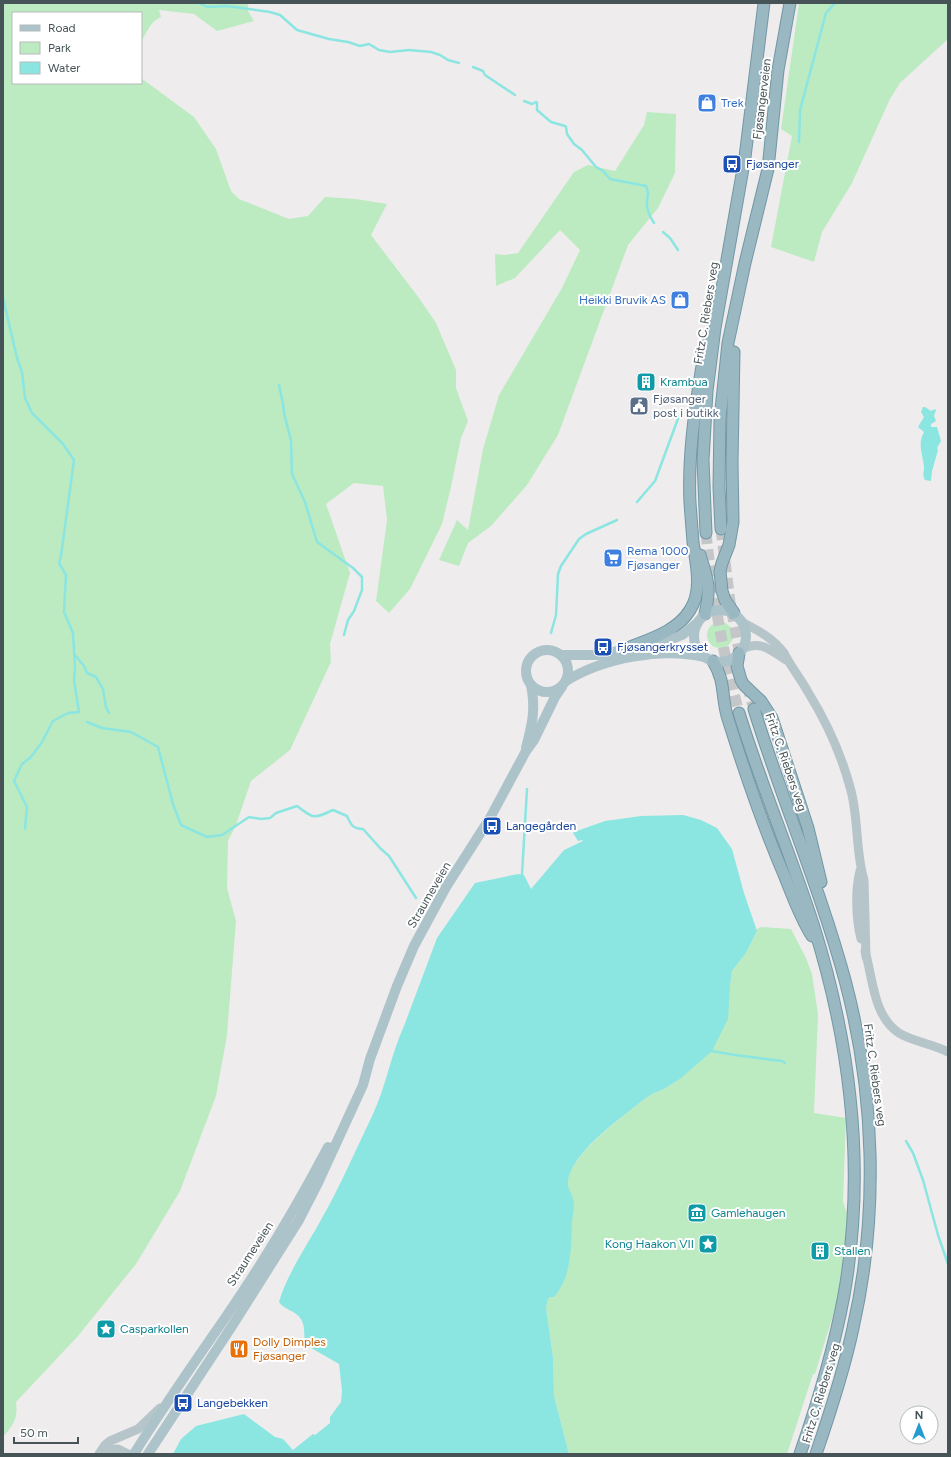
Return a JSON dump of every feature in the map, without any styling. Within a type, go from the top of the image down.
[{"type":"highway","name":"Fjøsangerveien","points":[[739,194],[764,3]]},
{"type":"highway","name":"Fjøsangerveien","points":[[733,320],[768,169],[778,70],[790,3]]},
{"type":"highway","name":"Fritz C. Riebers veg","points":[[706,533],[704,442],[707,392],[715,328],[739,194]]},
{"type":"highway","points":[[721,529],[719,481],[720,420],[727,349],[733,320]]},
{"type":"highway","points":[[733,320],[733,522],[729,546],[720,572],[722,591],[725,600],[734,613]]},
{"type":"highway","points":[[623,650],[662,634],[675,626],[690,610],[695,599],[697,585],[692,533],[690,481],[692,427],[704,350],[715,328]]},
{"type":"highway","points":[[692,533],[709,588],[709,596],[705,614]]},
{"type":"highway","points":[[741,651],[737,666],[741,680],[744,685],[761,701],[770,714],[808,828],[818,872],[831,914],[845,981]]},
{"type":"highway","points":[[709,659],[721,676],[726,716],[776,857],[804,922],[821,950]]},
{"type":"highway","name":"Fritz C. Riebers veg","points":[[754,709],[770,761],[819,895],[845,981],[858,1036],[865,1081],[870,1138],[869,1210],[864,1269],[854,1327],[837,1389],[816,1454]]},
{"type":"highway","name":"Fritz C. Riebers veg","points":[[739,713],[755,763],[805,900],[821,950],[838,1022],[849,1082],[853,1127],[855,1188],[852,1238],[848,1267],[838,1324],[822,1387],[800,1454]]},
{"type":"main road","points":[[561,655],[598,655],[647,647],[665,642],[682,635],[696,624],[705,614],[716,610],[734,613],[742,622],[773,640],[784,653],[788,662],[821,714],[832,737],[850,786],[856,813],[860,869],[856,885],[858,922],[860,936],[880,1010],[886,1021],[899,1034],[938,1047],[948,1052]]},
{"type":"main road","points":[[741,651],[746,639],[746,633],[742,622]]},
{"type":"main road","points":[[696,624],[694,642],[700,652],[709,659],[720,662],[727,661],[734,658],[741,651],[751,645],[759,645],[775,652],[788,662]]},
{"type":"main road","points":[[543,650],[555,651],[561,655],[566,660],[568,667],[568,674],[564,684],[556,691],[549,693],[536,690],[531,685],[526,674],[526,667],[530,658],[534,654],[543,650]]},
{"type":"main road","name":"Straumeveien","points":[[149,1452],[234,1323],[299,1220],[318,1183],[360,1092],[370,1059],[397,986],[421,932],[446,887],[490,818],[526,751],[534,740],[555,697],[564,684],[580,672],[597,666],[641,656],[678,652],[709,659]]},
{"type":"main road","name":"Straumeveien","points":[[526,751],[533,716],[534,700],[531,685]]},
{"type":"main road","name":"Straumeveien","points":[[134,1454],[168,1400],[226,1317],[291,1214],[328,1147],[370,1059]]},
{"type":"main road","points":[[100,1452],[110,1441],[138,1429],[168,1400]]},
{"type":"main road","points":[[100,1452],[118,1449],[128,1454]]},
{"type":"main road","points":[[139,1454],[149,1452]]},
{"type":"green space","points":[[3,3],[248,3],[248,11],[254,21],[217,31],[194,14],[159,10],[161,17],[151,24],[142,40],[142,12],[12,12],[12,84],[142,84],[142,79],[194,117],[216,149],[231,191],[239,199],[289,219],[308,216],[325,197],[356,199],[387,204],[371,235],[436,323],[456,370],[456,388],[468,421],[461,438],[442,524],[410,589],[389,613],[376,601],[387,520],[383,486],[354,483],[326,504],[350,573],[330,644],[331,662],[290,750],[251,781],[236,825],[228,841],[227,888],[236,921],[227,1035],[216,1096],[180,1191],[136,1264],[78,1336],[16,1402],[16,1417],[3,1437]]},
{"type":"green space","points":[[799,3],[948,3],[948,39],[900,83],[890,99],[852,183],[822,232],[814,262],[771,247],[792,136],[781,129]]},
{"type":"green space","points":[[647,112],[676,114],[675,173],[658,208],[628,245],[558,435],[527,485],[491,526],[468,543],[459,566],[439,560],[457,520],[468,530],[483,449],[499,395],[562,288],[580,250],[560,230],[515,278],[496,286],[495,254],[504,255],[518,253],[574,172],[588,165],[615,171],[644,125]]},
{"type":"green space","points":[[720,622],[729,626],[733,635],[729,644],[720,648],[711,644],[707,635],[711,626]]},
{"type":"green space","name":"Gamlehaugen","points":[[761,927],[791,929],[806,958],[812,974],[818,1014],[814,1113],[846,1118],[843,1202],[849,1219],[842,1286],[815,1374],[813,1374],[787,1454],[569,1454],[554,1396],[553,1357],[546,1308],[550,1297],[573,1200],[567,1185],[570,1172],[577,1160],[598,1137],[643,1100],[680,1079],[730,986],[732,971],[746,953],[757,929]]},
{"type":"water","points":[[923,407],[931,411],[936,410],[934,416],[936,421],[931,424],[931,427],[937,427],[941,441],[937,448],[938,450],[932,471],[931,481],[925,480],[923,474],[924,467],[921,441],[924,432],[918,427],[924,417],[921,412]]},
{"type":"water","points":[[683,815],[701,820],[717,828],[732,849],[744,893],[757,931],[746,953],[732,971],[728,1019],[712,1051],[680,1079],[643,1100],[613,1124],[583,1153],[575,1163],[570,1173],[568,1184],[574,1201],[574,1207],[569,1261],[560,1289],[554,1297],[550,1297],[548,1299],[546,1308],[553,1357],[554,1396],[569,1454],[173,1454],[181,1439],[196,1426],[244,1414],[275,1437],[283,1439],[293,1450],[330,1423],[330,1417],[341,1402],[342,1391],[339,1364],[306,1345],[301,1319],[279,1302],[292,1270],[336,1193],[378,1103],[399,1037],[437,938],[475,883],[518,874],[524,875],[531,889],[564,850],[583,841],[578,841],[573,833],[574,832],[605,821],[641,816]]},
{"type":"waterway","points":[[199,3],[207,7],[227,6],[270,12],[280,15],[297,30],[329,39],[348,42],[360,46],[369,44],[379,50],[390,52],[409,50],[431,52],[448,60],[459,63]]},
{"type":"waterway","points":[[799,142],[800,110],[826,13],[835,3]]},
{"type":"waterway","points":[[473,67],[483,71],[485,75],[515,95]]},
{"type":"waterway","points":[[524,101],[532,104],[536,102],[537,110],[551,122],[565,126],[567,134],[574,144],[582,150],[596,167],[603,171],[610,179],[646,186],[648,192],[648,210],[654,223]]},
{"type":"waterway","points":[[663,232],[670,238],[678,250]]},
{"type":"waterway","points":[[3,298],[17,358],[22,372],[25,398],[32,413],[63,444],[74,460],[59,563],[66,575],[64,612],[73,633],[75,667],[74,680],[79,712],[68,713],[53,721],[42,742],[31,757],[22,764],[14,781],[27,807],[25,829]]},
{"type":"waterway","points":[[279,385],[291,441],[292,474],[305,502],[317,542],[353,568],[362,577],[362,590],[354,611],[348,620],[344,635]]},
{"type":"waterway","points":[[637,502],[655,481],[679,416]]},
{"type":"waterway","points":[[551,633],[556,615],[558,574],[561,566],[579,539],[586,534],[617,520]]},
{"type":"waterway","points":[[74,654],[84,666],[87,673],[96,677],[103,689],[106,707],[109,713]]},
{"type":"waterway","points":[[87,722],[102,728],[131,732],[158,747],[173,804],[181,825],[207,837],[222,835],[249,817],[261,819],[270,818],[276,813],[297,806],[314,816],[322,815],[333,810],[347,816],[351,824],[355,827],[363,829],[389,856],[416,898]]},
{"type":"waterway","points":[[522,874],[527,789]]},
{"type":"waterway","points":[[712,1051],[782,1061],[785,1063]]},
{"type":"waterway","points":[[906,1141],[913,1153],[923,1180],[938,1235],[948,1264]]},
{"type":"tunnel","points":[[721,529],[730,602],[741,660]]},
{"type":"tunnel","points":[[706,533],[711,578],[719,623],[739,713]]},
{"type":"tunnel","points":[[747,685],[754,709]]},
{"type":"place","name":"Trek","points":[[707,103]]},
{"type":"place","name":"Fjøsanger","points":[[732,164]]},
{"type":"place","name":"Heikki Bruvik AS","points":[[680,300]]},
{"type":"place","name":"Krambua","points":[[646,382]]},
{"type":"place","name":"Fjøsanger post i butikk","points":[[639,406]]},
{"type":"place","name":"Rema 1000 Fjøsanger","points":[[613,558]]},
{"type":"place","name":"Fjøsangerkrysset","points":[[603,647]]},
{"type":"place","name":"Langegården","points":[[492,826]]},
{"type":"place","name":"Gamlehaugen","points":[[697,1213]]},
{"type":"place","name":"Kong Haakon VII","points":[[708,1244]]},
{"type":"place","name":"Stallen","points":[[820,1251]]},
{"type":"place","name":"Casparkollen","points":[[106,1329]]},
{"type":"place","name":"Dolly Dimples Fjøsanger","points":[[239,1349]]},
{"type":"place","name":"Langebekken","points":[[183,1403]]}]
